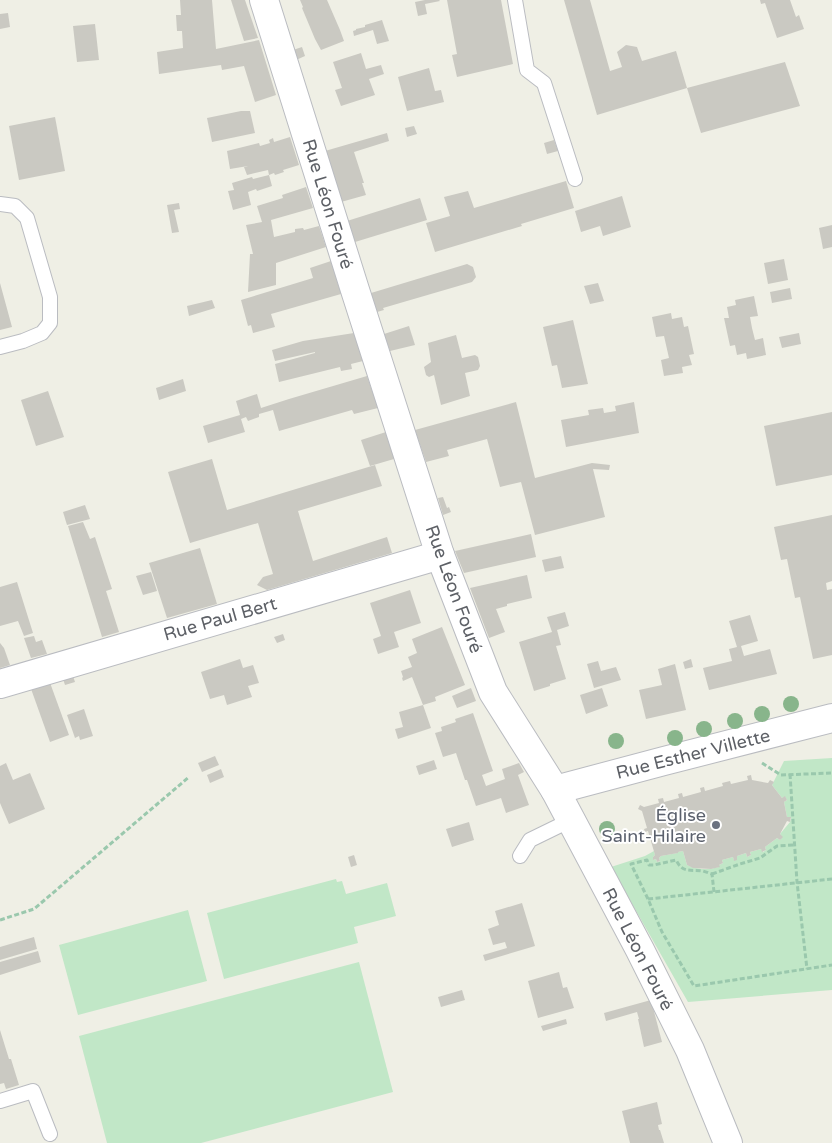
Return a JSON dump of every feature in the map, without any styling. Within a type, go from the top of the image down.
[{"type":"street","name":"Rue Léon Fouré","points":[[264,0],[440,555],[493,692],[555,790],[640,950],[690,1050],[728,1143]]},
{"type":"street","name":"Rue Paul Bert","points":[[0,684],[440,555]]},
{"type":"street","name":"Rue Esther Villette","points":[[555,790],[832,718]]},
{"type":"lane","points":[[515,0],[527,70],[544,83],[575,179]]},
{"type":"lane","points":[[0,204],[15,206],[27,218],[50,297],[50,323],[42,333],[23,341],[0,347]]},
{"type":"lane","points":[[520,856],[530,840],[571,820]]},
{"type":"lane","points":[[0,1101],[33,1091],[50,1134]]},
{"type":"path","points":[[753,765],[762,762],[781,775],[832,772]]},
{"type":"path","points":[[790,774],[797,882],[807,969]]},
{"type":"path","points":[[0,920],[34,909],[189,777]]},
{"type":"path","points":[[794,845],[777,846],[760,858],[712,874],[702,871],[691,872],[679,866],[676,860],[654,865],[649,865],[646,860],[631,864],[662,932],[694,986],[832,965]]},
{"type":"path","points":[[712,874],[714,892]]},
{"type":"path","points":[[648,899],[832,879]]},
{"type":"green space","points":[[832,758],[832,990],[688,1002],[611,867],[645,856],[654,851],[653,860],[656,859],[657,862],[660,861],[659,858],[661,856],[683,851],[687,865],[695,868],[711,869],[719,867],[723,863],[722,860],[733,857],[734,860],[737,860],[737,856],[746,853],[747,857],[751,855],[750,852],[761,849],[763,852],[766,850],[765,847],[777,838],[780,840],[782,837],[780,834],[791,818],[787,817],[784,802],[787,800],[785,797],[782,798],[772,785],[784,761]]},
{"type":"green space","points":[[336,879],[337,882],[342,881],[346,894],[387,883],[396,916],[354,927],[358,943],[224,979],[207,913]]},
{"type":"green space","points":[[188,910],[207,981],[78,1015],[59,945]]},
{"type":"green space","points":[[359,962],[393,1092],[201,1143],[107,1143],[79,1036]]},
{"type":"building","points":[[180,0],[212,0],[216,49],[259,40],[276,95],[255,102],[244,66],[222,70],[221,65],[159,74],[157,52],[183,48],[182,31],[177,31],[176,15],[181,15]]},
{"type":"building","points":[[231,0],[245,0],[258,38],[244,41]]},
{"type":"building","points":[[300,0],[327,0],[344,41],[321,50]]},
{"type":"building","points":[[425,0],[440,1],[425,4],[427,14],[418,16],[415,2]]},
{"type":"building","points":[[447,0],[501,0],[513,64],[457,77],[452,55],[457,54]]},
{"type":"building","points":[[564,0],[590,0],[610,71],[622,67],[617,52],[626,45],[637,47],[642,61],[676,51],[687,88],[597,115]]},
{"type":"building","points":[[760,0],[790,0],[796,17],[799,15],[804,29],[777,38],[765,3],[761,4]]},
{"type":"building","points":[[8,13],[10,27],[0,29],[0,14]]},
{"type":"building","points":[[382,20],[389,41],[377,44],[373,30],[354,36],[353,31],[356,29]]},
{"type":"building","points":[[95,24],[99,60],[77,62],[73,26]]},
{"type":"building","points":[[302,47],[305,56],[296,60],[293,50]]},
{"type":"building","points":[[361,53],[366,69],[381,65],[384,74],[369,79],[375,95],[341,106],[335,90],[342,88],[333,62]]},
{"type":"building","points":[[785,62],[800,106],[701,133],[687,88]]},
{"type":"building","points":[[429,68],[435,91],[441,90],[444,102],[407,111],[398,77]]},
{"type":"building","points":[[250,111],[255,133],[212,142],[207,118]]},
{"type":"building","points":[[55,117],[65,171],[19,180],[9,126]]},
{"type":"building","points":[[414,126],[417,134],[407,137],[405,128]]},
{"type":"building","points":[[387,133],[389,141],[354,152],[366,195],[341,202],[325,151]]},
{"type":"building","points":[[290,137],[299,165],[283,170],[284,172],[275,175],[274,173],[269,175],[268,170],[247,175],[244,167],[248,166],[230,169],[227,151],[259,143],[260,146],[270,143],[269,140],[273,138],[274,142]]},
{"type":"building","points":[[554,140],[558,151],[547,154],[544,143]]},
{"type":"building","points":[[269,175],[272,186],[248,192],[251,205],[233,210],[228,191],[234,190],[232,183],[252,177],[253,179]]},
{"type":"building","points":[[566,181],[574,208],[435,252],[426,223],[450,216],[444,197],[468,191],[474,208]]},
{"type":"building","points":[[306,187],[313,208],[271,220],[274,237],[295,232],[295,229],[303,228],[304,230],[319,226],[326,247],[276,263],[276,285],[248,292],[250,254],[253,254],[246,225],[262,222],[257,206],[283,198],[282,195]]},
{"type":"building","points":[[622,196],[631,227],[603,236],[600,226],[581,232],[575,211]]},
{"type":"building","points":[[420,198],[427,220],[355,242],[347,221]]},
{"type":"building","points":[[179,203],[180,209],[174,210],[179,232],[172,233],[167,205]]},
{"type":"building","points":[[832,225],[832,247],[823,249],[819,228]]},
{"type":"building","points":[[784,259],[788,280],[768,284],[764,263]]},
{"type":"building","points":[[331,261],[341,294],[271,314],[275,327],[253,333],[251,325],[248,326],[241,300],[313,278],[310,268]]},
{"type":"building","points":[[467,264],[473,267],[476,277],[472,282],[383,308],[384,310],[377,312],[371,293]]},
{"type":"building","points":[[0,283],[12,327],[0,330]]},
{"type":"building","points":[[598,283],[604,301],[590,304],[584,286]]},
{"type":"building","points":[[790,288],[792,299],[772,303],[770,292]]},
{"type":"building","points":[[754,296],[758,316],[750,317],[752,328],[755,340],[763,338],[766,355],[747,359],[746,353],[737,355],[735,345],[730,346],[724,318],[729,318],[727,307],[736,305],[735,300]]},
{"type":"building","points":[[212,300],[215,308],[189,316],[187,306]]},
{"type":"building","points":[[671,313],[672,319],[682,317],[684,327],[688,326],[694,354],[689,355],[692,365],[682,367],[683,373],[664,376],[661,360],[669,358],[664,336],[656,337],[652,317]]},
{"type":"building","points":[[573,320],[588,384],[562,388],[557,365],[552,366],[543,327]]},
{"type":"building","points":[[409,326],[415,345],[390,351],[384,334]]},
{"type":"building","points":[[354,333],[363,361],[351,364],[352,369],[341,371],[340,367],[279,382],[275,364],[315,352],[275,361],[272,350],[303,341]]},
{"type":"building","points":[[799,333],[801,344],[782,348],[779,337]]},
{"type":"building","points":[[456,335],[462,358],[475,355],[478,357],[480,366],[478,370],[465,373],[470,396],[441,405],[434,375],[429,377],[426,375],[424,367],[431,362],[428,343]]},
{"type":"building","points":[[367,376],[378,408],[354,414],[352,410],[279,431],[273,410],[259,414],[259,417],[248,421],[246,417],[241,419],[245,432],[208,443],[203,426],[240,415],[236,401],[257,394],[261,408]]},
{"type":"building","points":[[183,379],[186,391],[159,400],[156,388]]},
{"type":"building","points":[[48,391],[64,437],[36,446],[21,400]]},
{"type":"building","points":[[516,402],[535,478],[592,463],[610,465],[609,470],[593,469],[605,517],[535,535],[521,482],[500,487],[487,439],[447,450],[449,456],[426,462],[415,430]]},
{"type":"building","points":[[634,402],[639,433],[566,447],[561,420],[589,415],[588,410],[603,408],[604,413],[616,411],[615,406]]},
{"type":"building","points":[[832,412],[832,475],[776,486],[764,426]]},
{"type":"building","points":[[386,432],[394,459],[370,466],[361,440]]},
{"type":"building","points":[[212,459],[227,510],[375,465],[382,486],[298,511],[313,561],[387,537],[392,553],[267,590],[257,585],[263,577],[273,574],[258,523],[190,543],[168,472]]},
{"type":"building","points":[[443,497],[447,508],[449,507],[451,512],[443,515],[438,498]]},
{"type":"building","points":[[85,505],[90,519],[67,525],[63,512]]},
{"type":"building","points":[[832,515],[832,581],[826,583],[827,590],[832,589],[832,655],[813,659],[800,597],[795,598],[787,559],[781,560],[774,527]]},
{"type":"building","points":[[83,522],[90,539],[95,537],[112,589],[106,591],[119,632],[102,637],[68,526]]},
{"type":"building","points":[[531,534],[536,557],[464,573],[455,551]]},
{"type":"building","points":[[200,548],[217,604],[167,618],[149,563]]},
{"type":"building","points":[[561,556],[564,568],[545,572],[542,560]]},
{"type":"building","points":[[151,572],[157,591],[143,595],[136,576]]},
{"type":"building","points":[[527,575],[532,598],[507,604],[507,606],[496,609],[505,632],[489,638],[470,588]]},
{"type":"building","points":[[17,582],[33,633],[24,636],[18,621],[0,626],[0,587]]},
{"type":"building","points":[[410,590],[421,623],[394,632],[399,647],[378,654],[373,639],[381,636],[370,603]]},
{"type":"building","points":[[565,612],[569,626],[557,630],[561,645],[556,646],[566,679],[534,691],[519,642],[552,632],[547,617]]},
{"type":"building","points":[[750,615],[758,641],[741,646],[744,656],[770,649],[777,674],[709,690],[703,668],[732,661],[729,649],[737,647],[729,621]]},
{"type":"building","points":[[442,627],[465,685],[435,697],[436,701],[423,705],[412,677],[403,681],[401,671],[412,667],[408,657],[417,653],[412,639]]},
{"type":"building","points":[[283,634],[285,640],[277,643],[274,637]]},
{"type":"building","points":[[34,636],[36,642],[42,640],[47,654],[31,658],[24,638]]},
{"type":"building","points":[[0,643],[4,648],[10,665],[0,668]]},
{"type":"building","points":[[240,659],[243,668],[253,665],[259,683],[248,686],[252,697],[227,705],[224,695],[210,699],[201,672]]},
{"type":"building","points":[[691,659],[693,667],[685,669],[683,662]]},
{"type":"building","points":[[598,661],[601,671],[616,667],[621,680],[594,688],[587,664]]},
{"type":"building","points":[[675,664],[686,710],[646,719],[639,690],[662,685],[658,669]]},
{"type":"building","points":[[72,673],[75,682],[65,685],[62,676]]},
{"type":"building","points":[[49,680],[69,735],[50,742],[30,686]]},
{"type":"building","points":[[471,688],[476,701],[457,708],[452,696]]},
{"type":"building","points":[[602,688],[608,706],[586,714],[580,695]]},
{"type":"building","points":[[423,705],[431,728],[398,739],[395,729],[403,727],[399,712]]},
{"type":"building","points":[[84,709],[93,736],[80,740],[79,736],[75,738],[67,715]]},
{"type":"building","points":[[473,713],[493,771],[482,775],[486,786],[505,779],[502,769],[519,763],[524,772],[518,775],[529,805],[506,813],[501,798],[476,806],[456,753],[443,757],[435,733],[442,731],[441,727],[456,722],[455,719]]},
{"type":"building","points":[[215,756],[219,765],[202,772],[198,763]]},
{"type":"building","points":[[434,760],[437,769],[419,775],[416,766]]},
{"type":"building","points":[[6,763],[13,780],[30,773],[45,809],[9,824],[0,803],[0,766]]},
{"type":"building","points":[[221,769],[224,777],[210,783],[207,775]]},
{"type":"building","name":"Église Saint-Hilaire","points":[[751,775],[752,780],[768,783],[770,780],[774,782],[772,785],[782,798],[785,796],[787,800],[784,802],[787,817],[791,817],[790,822],[787,821],[780,834],[783,837],[780,840],[777,838],[765,847],[766,850],[762,852],[761,849],[750,852],[751,855],[747,857],[746,853],[737,856],[737,860],[734,861],[733,857],[722,860],[723,863],[719,865],[720,867],[711,869],[693,868],[687,865],[683,851],[661,856],[659,858],[660,861],[657,862],[656,859],[653,860],[655,855],[648,831],[645,832],[644,829],[647,828],[642,811],[638,809],[640,805],[644,807],[659,803],[658,799],[663,798],[664,802],[679,798],[678,794],[682,793],[683,797],[701,792],[700,788],[704,787],[705,791],[723,786],[722,783],[730,781],[731,784],[748,780],[747,776]]},
{"type":"building","points":[[469,822],[474,840],[452,847],[446,829]]},
{"type":"building","points":[[354,855],[357,865],[351,867],[348,857]]},
{"type":"building","points":[[522,903],[535,946],[485,961],[483,955],[507,948],[505,942],[493,945],[488,929],[499,925],[495,911]]},
{"type":"building","points":[[34,937],[37,949],[0,960],[0,947]]},
{"type":"building","points":[[38,951],[41,962],[0,975],[0,962]]},
{"type":"building","points":[[559,972],[563,988],[567,987],[574,1008],[538,1018],[528,981]]},
{"type":"building","points":[[462,990],[465,1000],[441,1007],[438,997]]},
{"type":"building","points":[[651,1000],[662,1042],[644,1047],[637,1012],[606,1021],[604,1013]]},
{"type":"building","points":[[566,1019],[567,1024],[543,1031],[541,1026]]},
{"type":"building","points":[[0,1030],[19,1085],[6,1089],[4,1083],[0,1084]]},
{"type":"building","points":[[657,1102],[662,1124],[658,1125],[664,1143],[630,1143],[622,1111]]},
{"type":"place","name":"Église Saint-Hilaire","points":[[716,825]]}]
